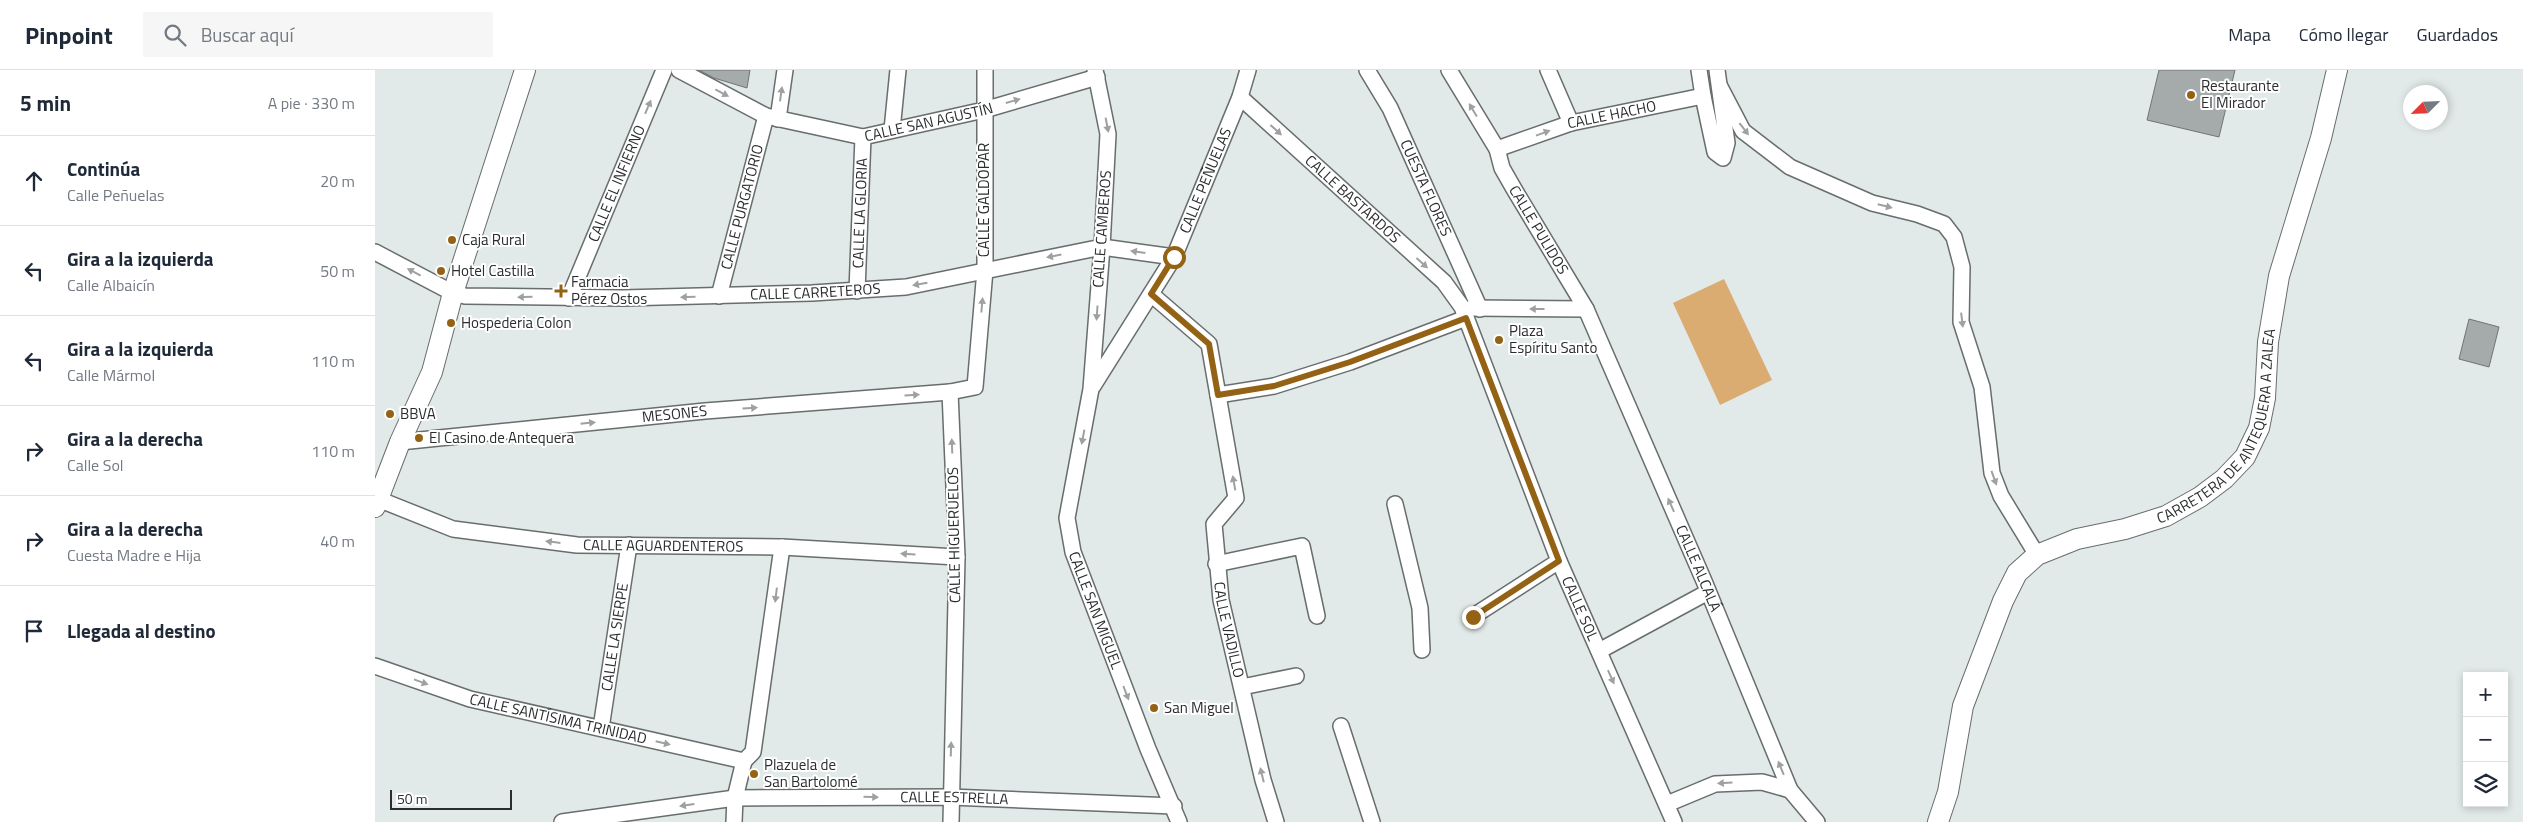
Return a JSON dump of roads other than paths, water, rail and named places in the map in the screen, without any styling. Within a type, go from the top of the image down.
[{"type":"main road","points":[[377,503],[400,442],[432,372],[453,293],[525,70]]},
{"type":"main road","name":"CARRETERA DE ANTEQUERA A ZALEA","points":[[1938,822],[1948,792],[1963,706],[2003,601],[2017,573],[2037,555],[2077,539],[2125,529],[2166,516],[2200,497],[2224,478],[2245,457],[2259,428],[2265,398],[2268,342],[2279,276],[2321,138],[2337,70]]},
{"type":"street","name":"CALLE EL INFIERNO","points":[[569,298],[664,70]]},
{"type":"street","name":"CALLE SAN AGUSTÍN","points":[[679,70],[772,117],[863,136],[984,110],[1096,73]]},
{"type":"street","name":"CALLE PURGATORIO","points":[[719,296],[785,70]]},
{"type":"street","points":[[892,130],[898,70]]},
{"type":"street","name":"CALLE GALDOPAR","points":[[985,70],[985,270]]},
{"type":"street","name":"CALLE PEÑUELAS","points":[[1091,389],[1174,257],[1240,97],[1248,70]]},
{"type":"street","name":"CUESTA FLORES","points":[[1367,70],[1390,108],[1480,309]]},
{"type":"street","name":"CALLE PULIDOS","points":[[1449,70],[1497,149],[1502,168],[1585,308]]},
{"type":"street","points":[[1549,70],[1571,123]]},
{"type":"street","points":[[1699,70],[1715,152],[1723,158],[1727,143],[1717,70]]},
{"type":"street","name":"CALLE CAMBEROS","points":[[1091,389],[1102,247],[1108,134],[1096,73]]},
{"type":"street","points":[[1720,87],[1743,131],[1790,168],[1872,203],[1917,214],[1944,224],[1953,237],[1962,267],[1961,322],[1982,387],[1992,473],[2001,496],[2037,555]]},
{"type":"street","name":"CALLE HACHO","points":[[1497,149],[1571,123],[1703,96]]},
{"type":"street","name":"CALLE BASTARDOS","points":[[1240,97],[1444,282],[1464,313]]},
{"type":"street","name":"CALLE LA GLORIA","points":[[857,291],[863,136]]},
{"type":"street","name":"CALLE CARRETEROS","points":[[453,293],[465,296],[569,298],[719,296],[857,291],[906,287],[1102,247],[1174,257]]},
{"type":"street","points":[[375,252],[453,293]]},
{"type":"street","points":[[950,392],[975,387],[985,270]]},
{"type":"street","points":[[1151,294],[1209,344],[1218,395],[1274,386],[1350,362],[1464,313],[1480,309],[1585,308]]},
{"type":"street","name":"CALLE ALCALÁ","points":[[1585,308],[1708,592],[1790,790],[1817,822]]},
{"type":"street","name":"CALLE SOL","points":[[1464,313],[1559,561],[1674,822]]},
{"type":"street","name":"CALLE SAN MIGUEL","points":[[1091,389],[1067,518],[1073,552],[1148,749],[1174,806],[1179,822]]},
{"type":"street","name":"MESONES","points":[[400,442],[705,411],[950,392]]},
{"type":"street","name":"CALLE HIGUERUELOS","points":[[950,392],[957,557],[950,798],[951,822]]},
{"type":"street","name":"CALLE VADILLO","points":[[1218,395],[1236,498],[1214,524],[1216,564],[1221,600],[1241,687],[1263,780],[1276,822]]},
{"type":"street","name":"CALLE AGUARDENTEROS","points":[[377,503],[453,529],[577,545],[782,547],[957,557]]},
{"type":"street","points":[[1395,504],[1419,608],[1422,650]]},
{"type":"street","name":"CALLE LA SIERPE","points":[[601,728],[629,546]]},
{"type":"street","points":[[1216,564],[1302,546],[1317,616]]},
{"type":"street","points":[[734,822],[735,798],[744,761],[753,752],[782,547]]},
{"type":"street","points":[[1473,617],[1559,561]]},
{"type":"street","points":[[1599,651],[1708,592]]},
{"type":"street","name":"CALLE SANTÍSIMA TRINIDAD","points":[[375,666],[470,699],[744,761]]},
{"type":"street","points":[[1241,687],[1296,676]]},
{"type":"street","points":[[1341,726],[1373,822]]},
{"type":"street","points":[[1667,804],[1715,784],[1763,782],[1790,790]]},
{"type":"street","name":"CALLE ESTRELLA","points":[[562,822],[735,798],[950,798],[1174,806]]},
{"type":"place","name":"Restaurante El Mirador","points":[[2191,95]]},
{"type":"place","name":"Caja Rural","points":[[452,240]]},
{"type":"place","name":"Hotel Castilla","points":[[441,271]]},
{"type":"place","name":"Farmacia Pérez Ostos","points":[[561,291]]},
{"type":"place","name":"Hospederia Colon","points":[[451,323]]},
{"type":"place","name":"Plaza Espíritu Santo","points":[[1499,340]]},
{"type":"place","name":"BBVA","points":[[390,414]]},
{"type":"place","name":"El Casino de Antequera","points":[[419,438]]},
{"type":"place","name":"San Miguel","points":[[1154,708]]},
{"type":"place","name":"Plazuela de San Bartolomé","points":[[754,774]]}]
